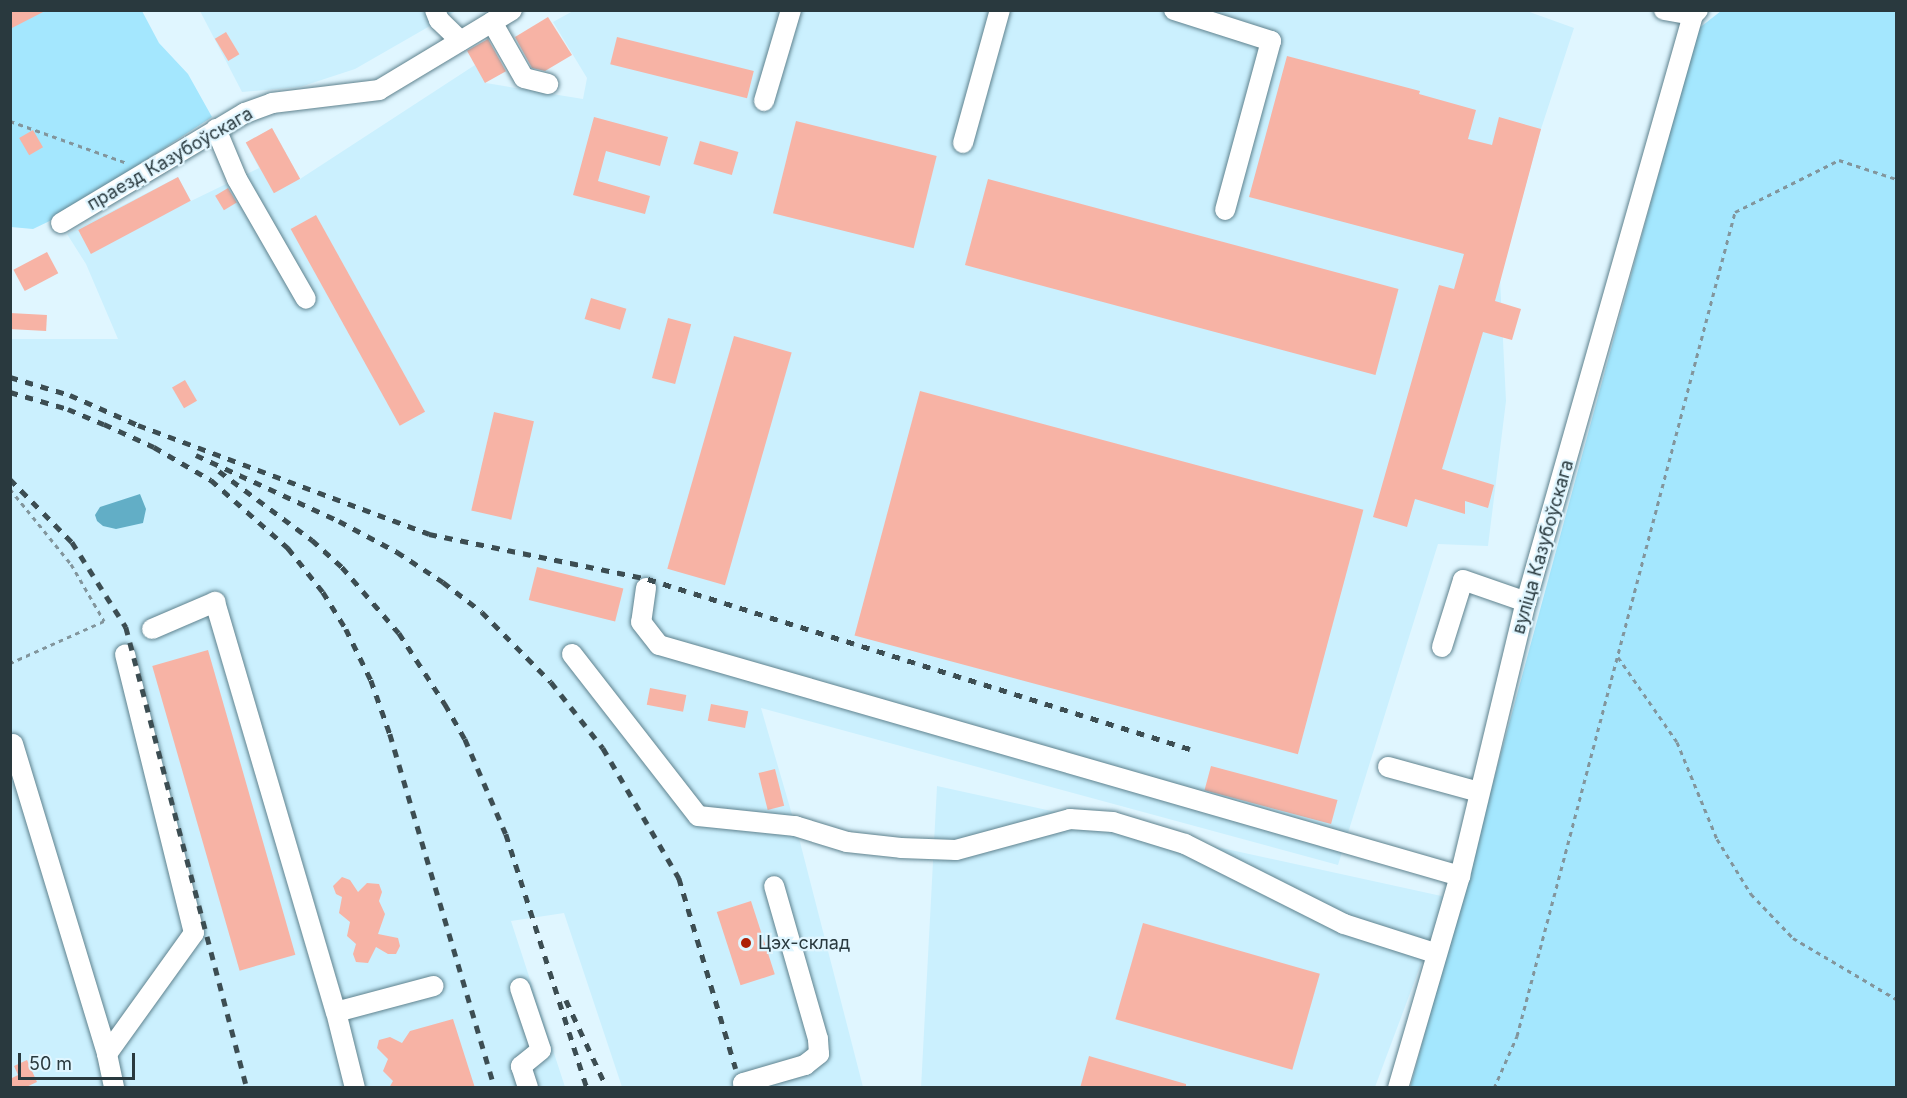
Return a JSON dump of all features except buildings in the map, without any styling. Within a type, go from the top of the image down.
[{"type":"street","points":[[435,10],[439,20],[461,41]]},
{"type":"street","name":"праезд Казубоўскага","points":[[60,223],[245,113],[272,103],[379,90],[512,10]]},
{"type":"street","points":[[764,101],[791,10]]},
{"type":"street","points":[[963,143],[1000,10]]},
{"type":"street","points":[[1174,10],[1271,41],[1225,210]]},
{"type":"street","points":[[1664,10],[1696,13]]},
{"type":"street","name":"вуліца Казубоўскага","points":[[1398,1088],[1460,876],[1526,602],[1696,13]]},
{"type":"street","points":[[492,22],[524,78],[548,84]]},
{"type":"street","points":[[216,129],[237,179],[306,298]]},
{"type":"street","points":[[1442,647],[1463,580],[1526,602]]},
{"type":"street","points":[[646,588],[641,622],[659,645],[1460,876]]},
{"type":"street","points":[[152,628],[215,602],[336,1012],[355,1088]]},
{"type":"street","points":[[107,1054],[194,933],[125,654]]},
{"type":"street","points":[[572,654],[698,816],[795,826],[847,842],[901,848],[956,850],[1070,819],[1113,822],[1185,843],[1344,924],[1436,953]]},
{"type":"street","points":[[13,744],[107,1054],[114,1088]]},
{"type":"street","points":[[1388,767],[1479,792]]},
{"type":"street","points":[[745,1088],[743,1083],[805,1065],[819,1054],[818,1039],[774,886]]},
{"type":"street","points":[[336,1012],[434,986]]},
{"type":"street","points":[[520,988],[541,1050],[521,1066],[528,1088]]},
{"type":"path","points":[[10,121],[145,171]]},
{"type":"path","points":[[1494,1088],[1517,1036],[1735,212],[1839,160],[1896,179]]},
{"type":"path","points":[[10,489],[71,564],[104,621],[10,663]]},
{"type":"path","points":[[1618,657],[1677,742],[1717,840],[1751,894],[1793,938],[1896,999]]},
{"type":"shaded area","points":[[1524,10],[1574,28],[1541,129],[1500,279],[1506,401],[1488,546],[1438,544],[1338,865],[761,708],[800,842],[863,1087],[622,1087],[564,913],[511,921],[565,1087],[11,1088],[11,339],[118,339],[86,264],[67,234],[178,177],[191,201],[259,168],[246,143],[272,128],[300,179],[475,65],[486,83],[583,99],[587,78],[553,22],[573,11]]},
{"type":"shaded area","points":[[10,11],[142,11],[159,43],[188,74],[212,117],[58,217],[33,229],[11,227]]},
{"type":"shaded area","points":[[200,11],[456,11],[355,69],[300,87],[242,92]]},
{"type":"shaded area","points":[[1721,11],[1896,11],[1896,1087],[1410,1088],[1698,29]]},
{"type":"shaded area","points":[[140,494],[146,509],[143,523],[116,529],[103,526],[97,521],[95,515],[100,507]]},
{"type":"shaded area","points":[[937,786],[1446,897],[1375,1087],[921,1088]]},
{"type":"railway","points":[[10,377],[70,395],[138,425],[429,534],[648,579],[1193,750]]},
{"type":"railway","points":[[10,392],[68,409],[104,424],[154,447],[211,480],[288,548],[323,592],[346,629],[371,680],[390,734],[495,1088]]},
{"type":"railway","points":[[196,455],[339,521],[397,552],[443,582],[482,612],[551,682],[603,748],[679,878],[736,1069]]},
{"type":"railway","points":[[219,471],[312,540],[342,567],[399,633],[445,704],[465,739],[506,834],[587,1088]]},
{"type":"railway","points":[[10,479],[72,542],[126,627],[247,1088]]},
{"type":"railway","points":[[566,1000],[607,1088]]},
{"type":"place","name":"Цэх-склад","points":[[746,943]]}]
